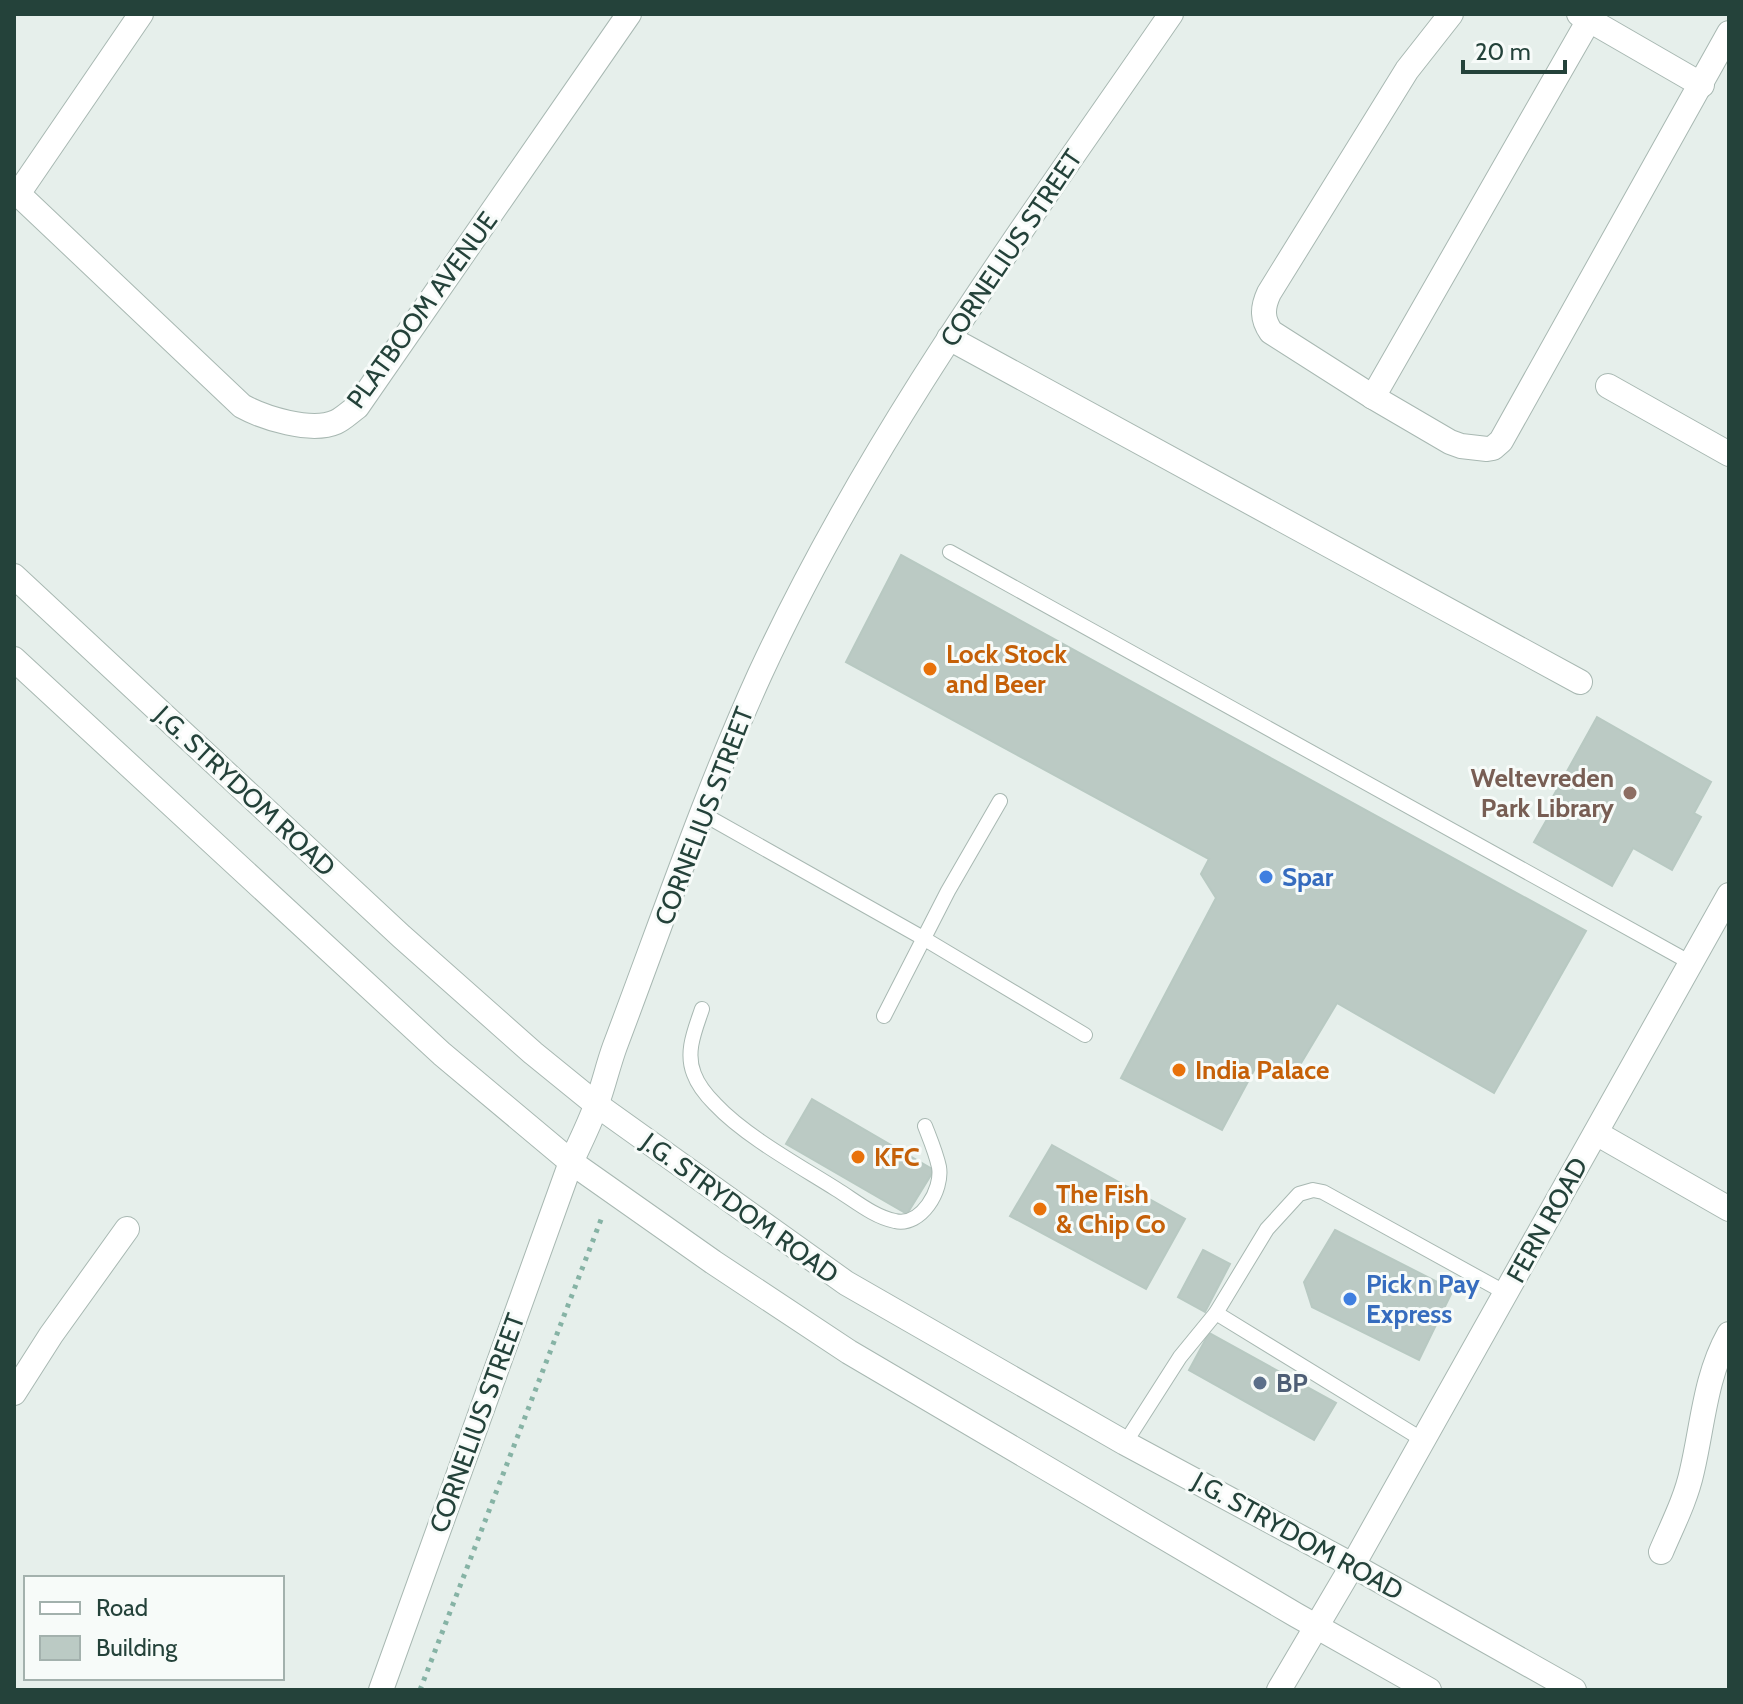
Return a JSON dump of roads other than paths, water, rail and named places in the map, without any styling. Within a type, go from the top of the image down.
[{"type":"street","points":[[16,192],[141,14]]},
{"type":"street","name":"PLATBOOM AVENUE","points":[[16,192],[242,406],[257,414],[300,424],[336,422],[357,407],[629,14]]},
{"type":"street","name":"CORNELIUS STREET","points":[[381,1690],[571,1162],[597,1105],[611,1058],[703,814],[760,675],[822,549],[878,450],[949,338],[1171,14]]},
{"type":"street","points":[[1451,14],[1407,70],[1265,301],[1264,320],[1271,332],[1373,397],[1461,446],[1487,449],[1501,441],[1729,33]]},
{"type":"street","points":[[1373,397],[1584,17],[1702,85]]},
{"type":"street","points":[[949,338],[1580,682]]},
{"type":"street","points":[[1608,386],[1729,454]]},
{"type":"street","name":"J.G. STRYDOM ROAD","points":[[14,576],[401,936],[533,1053],[597,1105],[846,1283],[1125,1443],[1352,1565],[1574,1690]]},
{"type":"street","points":[[14,659],[442,1054],[571,1162],[713,1262],[849,1352],[1315,1627],[1429,1690]]},
{"type":"street","name":"FERN ROAD","points":[[1279,1690],[1729,895]]},
{"type":"street","points":[[1596,1133],[1729,1209]]},
{"type":"street","points":[[14,1393],[51,1335],[127,1229]]},
{"type":"street","points":[[1661,1552],[1687,1490],[1713,1369],[1729,1334]]},
{"type":"lane","points":[[950,552],[1691,963]]},
{"type":"lane","points":[[884,1016],[923,938],[1000,801]]},
{"type":"lane","points":[[703,814],[923,938],[1085,1035]]},
{"type":"lane","points":[[702,1009],[691,1045],[690,1064],[697,1081],[715,1104],[781,1154],[862,1206],[895,1221],[909,1222],[920,1215],[938,1183],[940,1169],[925,1126]]},
{"type":"lane","points":[[1125,1443],[1180,1357],[1216,1313],[1267,1229],[1299,1194],[1313,1190],[1323,1192],[1506,1293]]},
{"type":"lane","points":[[1216,1313],[1423,1440]]},
{"type":"place","name":"Lock Stock and Beer","points":[[930,669]]},
{"type":"place","name":"Weltevreden Park Library","points":[[1630,793]]},
{"type":"place","name":"Spar","points":[[1266,877]]},
{"type":"place","name":"India Palace","points":[[1179,1070]]},
{"type":"place","name":"KFC","points":[[858,1157]]},
{"type":"place","name":"The Fish & Chip Co","points":[[1040,1209]]},
{"type":"place","name":"Pick n Pay Express","points":[[1350,1299]]},
{"type":"place","name":"BP","points":[[1260,1383]]}]
